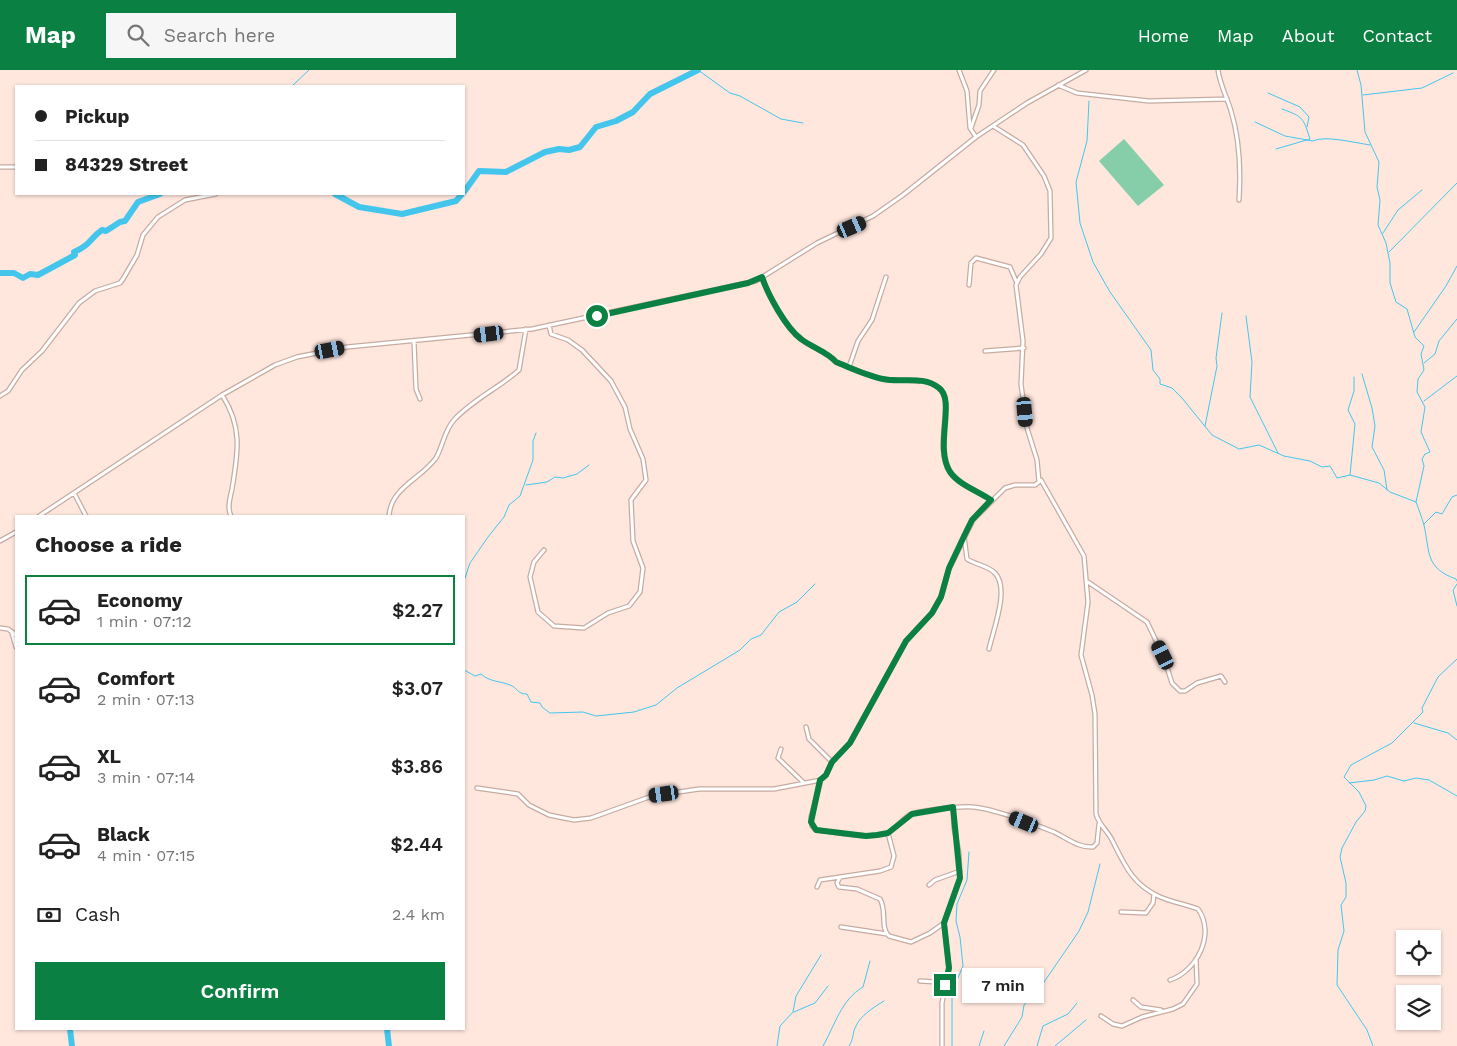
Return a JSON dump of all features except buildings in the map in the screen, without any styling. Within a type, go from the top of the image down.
[{"type":"street","points":[[959,70],[967,92],[970,128],[976,137]]},
{"type":"street","points":[[970,128],[979,105],[980,91],[994,70]]},
{"type":"street","points":[[41,515],[222,395],[274,365],[297,357],[346,347],[414,342],[526,329],[748,283],[762,277],[817,243],[873,216],[903,196],[976,137],[1086,70]]},
{"type":"street","points":[[1218,70],[1222,88],[1232,114],[1242,166],[1239,200]]},
{"type":"street","points":[[1058,86],[1077,93],[1148,101],[1227,99]]},
{"type":"street","points":[[1218,99],[1222,88]]},
{"type":"street","points":[[993,126],[1023,145],[1044,176],[1050,191],[1051,228],[1049,243],[1017,282]]},
{"type":"street","points":[[0,168],[15,167]]},
{"type":"street","points":[[0,396],[8,391],[22,370],[42,351],[79,303],[95,291],[120,283],[151,224],[176,204],[194,197],[209,195]]},
{"type":"street","points":[[969,284],[971,263],[976,258],[1010,267],[1017,282],[1024,348],[1021,384],[1027,428],[1044,488],[1084,556],[1088,582],[1087,614],[1081,656],[1092,695],[1096,814],[1099,823],[1110,837],[1128,872],[1154,893],[1200,911],[1206,937],[1196,958],[1178,976],[1170,980]]},
{"type":"street","points":[[762,277],[768,294],[795,335],[836,362],[882,379],[921,380],[940,388],[946,399],[942,440],[948,468],[956,478],[991,500]]},
{"type":"street","points":[[850,367],[858,341],[872,320],[880,289],[886,277]]},
{"type":"street","points":[[544,550],[534,562],[530,577],[538,612],[554,626],[579,629],[588,627],[608,613],[629,606],[640,592],[643,568],[633,541],[631,500],[646,480],[644,458],[630,429],[625,407],[609,378],[582,350],[568,340],[551,334],[549,325]]},
{"type":"street","points":[[389,515],[391,504],[406,484],[423,472],[438,455],[441,441],[454,420],[519,370],[526,329]]},
{"type":"street","points":[[414,342],[416,389],[420,399]]},
{"type":"street","points":[[985,351],[1024,348]]},
{"type":"street","points":[[222,395],[230,407],[238,432],[230,502],[231,515]]},
{"type":"street","points":[[476,788],[518,794],[529,805],[549,815],[574,820],[592,818],[652,796],[699,790],[774,789],[820,780],[826,775],[832,762],[850,743],[906,641],[932,613],[941,597],[949,568],[972,520],[991,500],[1011,485],[1037,484],[1040,477]]},
{"type":"street","points":[[74,493],[85,515]]},
{"type":"street","points":[[0,541],[15,533]]},
{"type":"street","points":[[964,536],[967,560],[986,567],[995,574],[1001,589],[1001,602],[989,649]]},
{"type":"street","points":[[1088,582],[1146,622],[1163,655],[1172,683],[1176,688],[1185,691],[1197,683],[1221,676],[1224,682]]},
{"type":"street","points":[[0,628],[15,634]]},
{"type":"street","points":[[12,632],[15,643]]},
{"type":"street","points":[[806,727],[809,739],[832,762]]},
{"type":"street","points":[[781,749],[778,758],[804,783]]},
{"type":"street","points":[[820,780],[811,817],[814,828],[866,836],[888,833],[912,814],[953,807],[976,807],[1053,832],[1085,848],[1093,847],[1097,843],[1099,823]]},
{"type":"street","points":[[942,1046],[942,1003],[949,968],[944,923],[957,890],[960,872],[953,807]]},
{"type":"street","points":[[817,888],[820,880],[874,872],[891,867],[894,856],[888,833]]},
{"type":"street","points":[[929,885],[936,880],[960,872]]},
{"type":"street","points":[[840,877],[837,882],[839,887],[857,889],[880,899],[885,912],[887,934]]},
{"type":"street","points":[[1121,912],[1146,914],[1153,903],[1154,893]]},
{"type":"street","points":[[841,927],[887,934],[911,942],[930,933],[944,923]]},
{"type":"street","points":[[1101,1016],[1116,1026],[1122,1026],[1142,1017],[1183,1004],[1196,988],[1196,958]]},
{"type":"street","points":[[920,981],[937,982],[947,980]]},
{"type":"street","points":[[1133,1000],[1141,1007],[1164,1011]]},
{"type":"green space","points":[[1124,139],[1164,185],[1138,206],[1099,161]]},
{"type":"waterway","points":[[293,85],[309,70]]},
{"type":"waterway","points":[[698,70],[730,93],[740,96],[781,119],[803,123]]},
{"type":"waterway","points":[[465,191],[479,171],[506,172],[545,152],[580,147],[596,127],[616,121],[633,112],[650,94],[698,70]]},
{"type":"waterway","points":[[1357,70],[1361,85],[1365,132],[1379,162],[1377,187],[1380,200],[1378,225],[1386,243],[1390,263],[1390,283],[1396,302],[1407,309],[1415,337],[1424,346],[1421,354],[1424,370],[1418,379],[1417,392],[1425,407],[1421,432],[1430,452],[1425,454],[1422,459],[1424,466],[1416,502]]},
{"type":"waterway","points":[[1363,95],[1422,88],[1453,73]]},
{"type":"waterway","points":[[1268,93],[1300,107],[1309,117],[1307,127]]},
{"type":"waterway","points":[[1089,101],[1087,141],[1076,182],[1080,223],[1093,262],[1110,292],[1151,350],[1153,370],[1160,379],[1160,384],[1172,388],[1212,435],[1239,449],[1259,445],[1284,456],[1310,461],[1322,467],[1330,466],[1337,478],[1350,475],[1379,483],[1390,492],[1416,502],[1434,564],[1439,570],[1457,581]]},
{"type":"waterway","points":[[1276,149],[1310,139],[1302,119],[1282,109]]},
{"type":"waterway","points":[[1255,122],[1285,136],[1313,141],[1333,139],[1370,145]]},
{"type":"waterway","points":[[1389,252],[1457,183]]},
{"type":"waterway","points":[[1383,233],[1398,210],[1422,190]]},
{"type":"waterway","points":[[0,273],[14,273],[23,278],[30,274],[38,275],[75,255],[74,252],[84,247],[102,230],[106,231],[125,221],[138,202],[157,195]]},
{"type":"waterway","points":[[337,195],[359,207],[402,214],[456,201],[461,195]]},
{"type":"waterway","points":[[1414,332],[1446,286],[1457,266]]},
{"type":"waterway","points":[[1205,426],[1217,366],[1216,358],[1222,313]]},
{"type":"waterway","points":[[1246,316],[1252,362],[1250,397],[1278,453]]},
{"type":"waterway","points":[[1424,363],[1435,354],[1439,341],[1457,319]]},
{"type":"waterway","points":[[1362,374],[1375,426],[1372,447],[1384,470],[1387,490]]},
{"type":"waterway","points":[[1424,401],[1457,376]]},
{"type":"waterway","points":[[1350,475],[1355,424],[1348,410],[1354,391],[1354,377]]},
{"type":"waterway","points":[[465,578],[470,563],[504,517],[509,505],[520,496],[533,460],[533,441],[536,433]]},
{"type":"waterway","points":[[526,485],[547,482],[555,477],[563,478],[577,474],[589,465]]},
{"type":"waterway","points":[[1424,524],[1436,512],[1442,514],[1452,497],[1457,495]]},
{"type":"waterway","points":[[465,671],[475,676],[481,674],[491,680],[513,686],[521,693],[527,694],[531,702],[540,703],[550,713],[583,712],[596,716],[634,712],[656,705],[677,688],[740,650],[751,639],[761,635],[779,612],[797,602],[815,584]]},
{"type":"waterway","points":[[1457,584],[1453,590],[1457,606]]},
{"type":"waterway","points":[[1373,1046],[1367,1030],[1337,985],[1338,950],[1344,931],[1341,905],[1346,897],[1346,883],[1340,857],[1342,848],[1356,822],[1365,811],[1366,806],[1359,792],[1344,777],[1351,765],[1392,743],[1423,712],[1422,708],[1438,677],[1457,659]]},
{"type":"waterway","points":[[1414,723],[1448,733],[1457,740]]},
{"type":"waterway","points":[[1349,783],[1374,780],[1387,776],[1404,781],[1416,778],[1429,780],[1457,796]]},
{"type":"waterway","points":[[952,1046],[952,992],[963,966],[956,921],[957,904],[967,880],[969,852]]},
{"type":"waterway","points":[[1004,1046],[1022,1017],[1024,1005],[1038,991],[1079,931],[1088,912],[1100,864]]},
{"type":"waterway","points":[[777,1046],[780,1026],[793,1012],[796,996],[821,955]]},
{"type":"waterway","points":[[823,1046],[844,1006],[855,992],[863,987],[870,961]]},
{"type":"waterway","points":[[794,1012],[815,1003],[828,986]]},
{"type":"waterway","points":[[849,1046],[858,1022],[864,1015],[884,1001]]},
{"type":"waterway","points":[[1037,1046],[1043,1026],[1068,1014],[1077,1003]]},
{"type":"waterway","points":[[1055,1046],[1086,1020]]},
{"type":"waterway","points":[[70,1030],[72,1046]]},
{"type":"waterway","points":[[387,1030],[389,1046]]},
{"type":"waterway","points":[[979,1046],[984,1031]]},
{"type":"route","points":[[597,316],[748,283],[762,277],[768,294],[795,335],[816,350],[832,357],[836,362],[882,379],[898,381],[921,380],[935,385],[943,391],[946,404],[942,440],[943,453],[948,468],[951,474],[961,482],[991,500],[972,520],[949,568],[941,597],[932,613],[914,630],[906,641],[850,743],[832,762],[826,775],[820,780],[811,822],[816,830],[866,836],[877,835],[888,833],[912,814],[953,807],[960,878],[944,923],[949,968],[945,985]]}]
